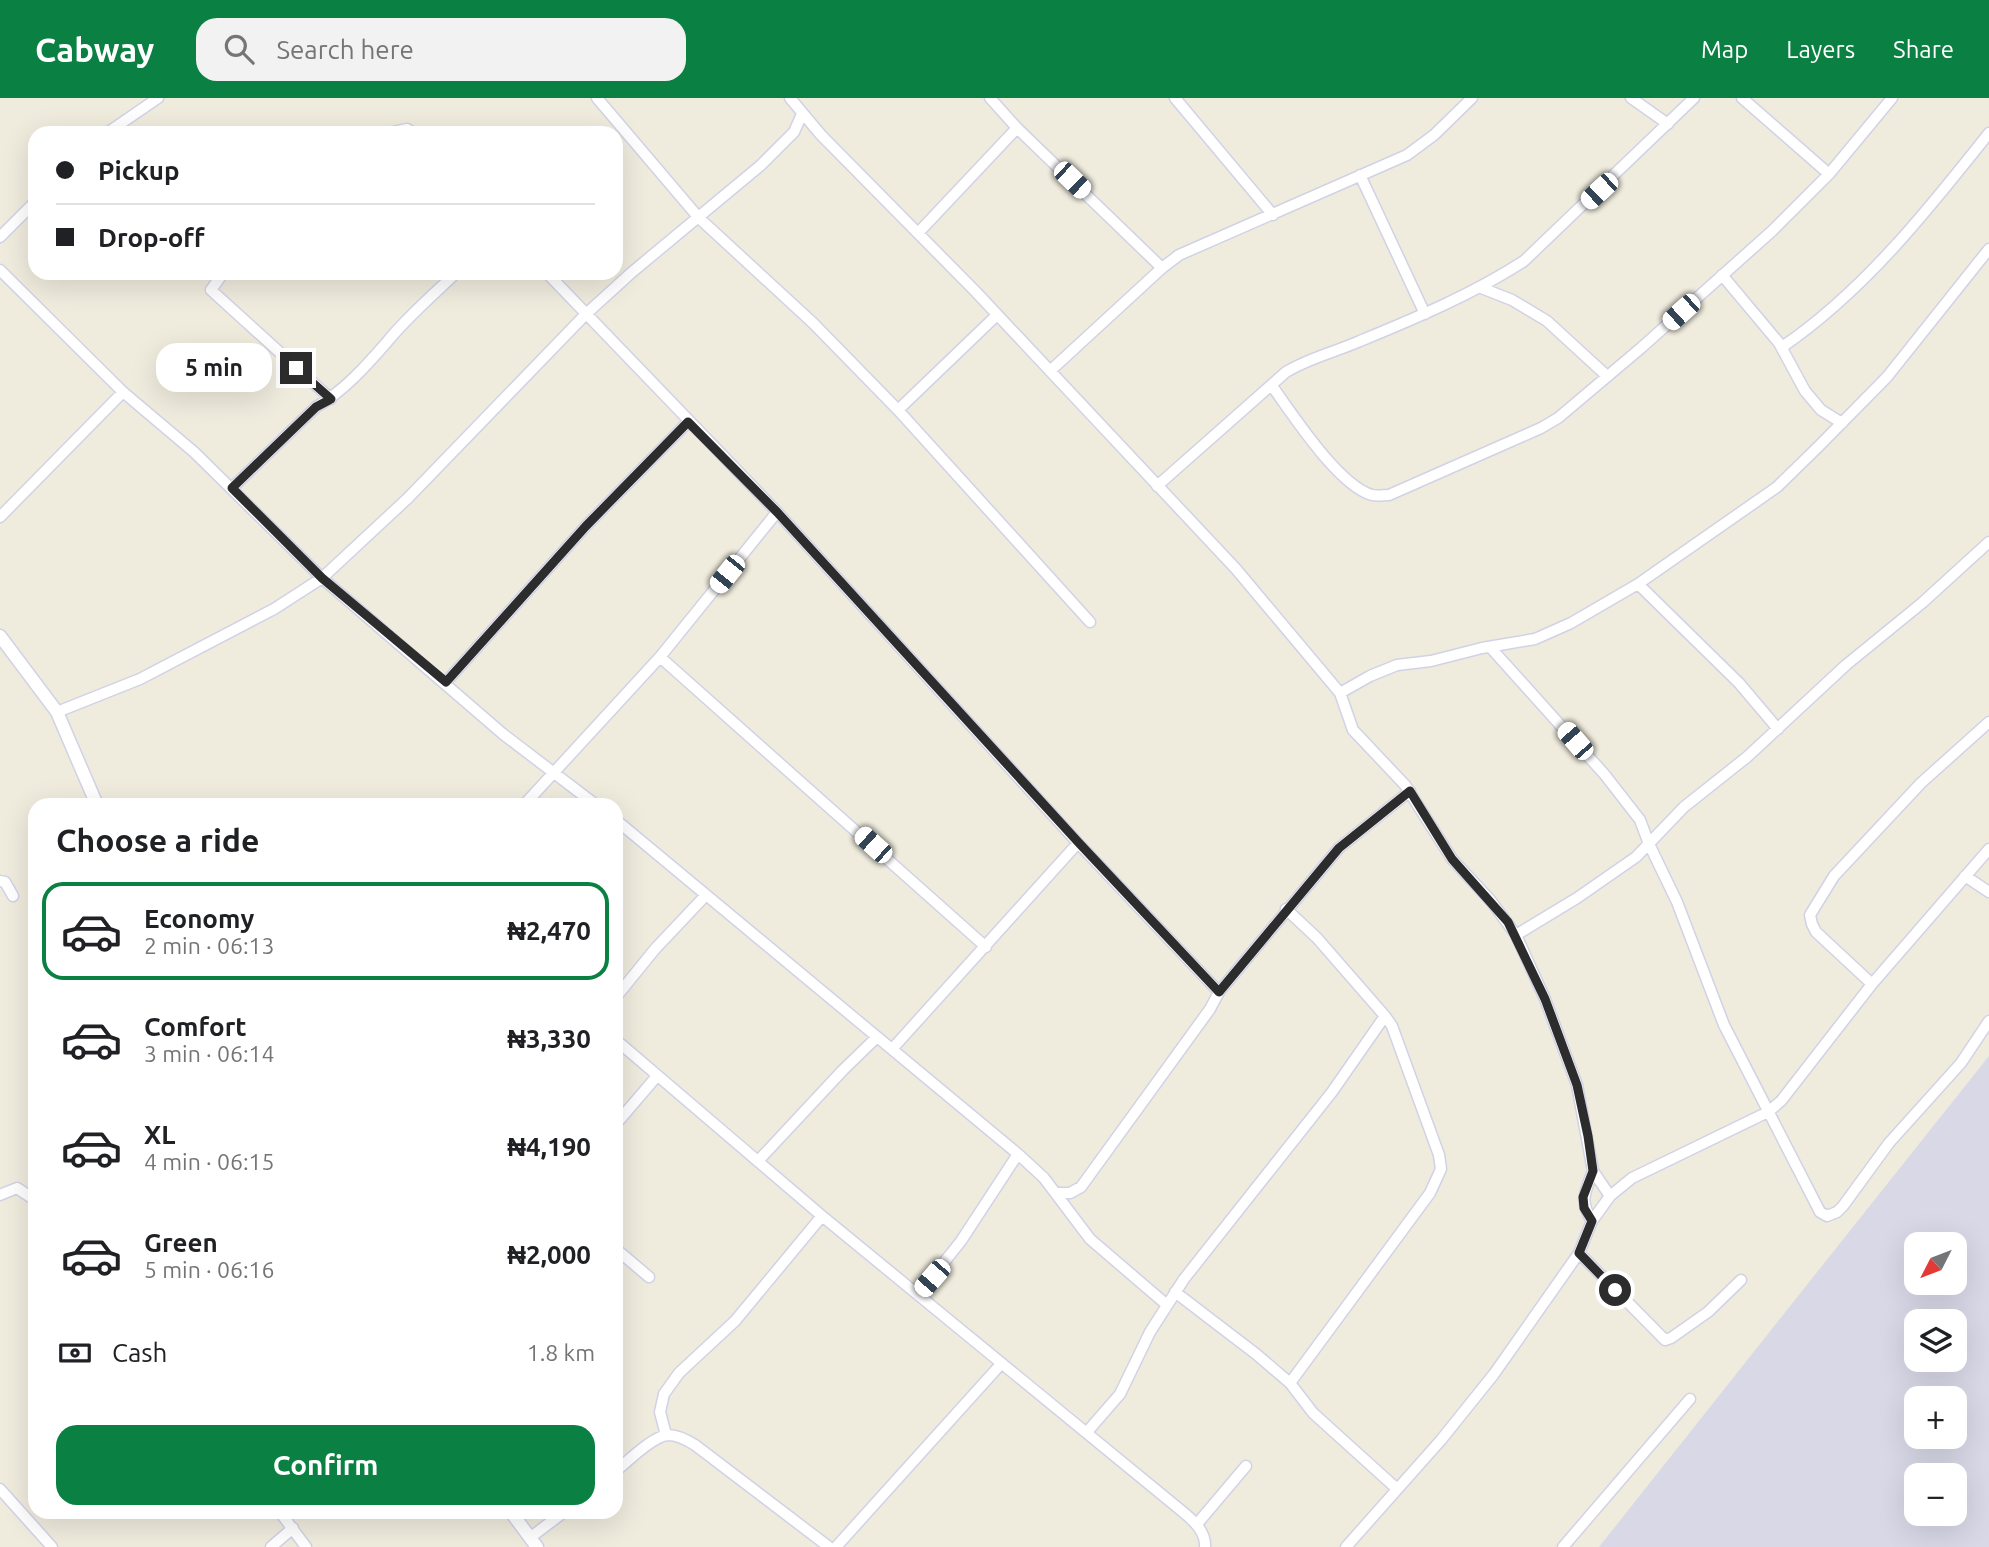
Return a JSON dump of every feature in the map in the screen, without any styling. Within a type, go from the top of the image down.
[{"type":"street","points":[[117,126],[158,98]]},
{"type":"street","points":[[597,98],[622,126]]},
{"type":"street","points":[[790,98],[802,114],[919,232],[1236,569],[1340,693],[1353,730],[1410,791],[1452,859],[1491,901],[1516,935],[1545,999],[1577,1085],[1593,1171],[1610,1196]]},
{"type":"street","points":[[990,98],[1017,128],[1162,268]]},
{"type":"street","points":[[1050,371],[1179,255],[1407,155],[1420,147],[1472,98]]},
{"type":"street","points":[[1631,98],[1668,124]]},
{"type":"street","points":[[1157,486],[1286,372],[1304,362],[1425,314],[1524,261],[1694,98]]},
{"type":"street","points":[[1742,98],[1829,174]]},
{"type":"street","points":[[1272,386],[1341,474],[1374,496],[1389,495],[1541,428],[1558,418],[1772,231],[1829,174],[1892,98]]},
{"type":"street","points":[[1180,100],[1273,215]]},
{"type":"street","points":[[57,712],[140,679],[274,609],[322,578],[408,498],[586,314],[769,157],[794,132],[802,114]]},
{"type":"street","points":[[623,127],[699,218],[813,323],[898,410],[1090,622]]},
{"type":"street","points":[[919,232],[1017,128]]},
{"type":"street","points":[[1782,347],[1813,326],[1930,209],[1985,147],[1989,133]]},
{"type":"street","points":[[1360,175],[1425,314]]},
{"type":"street","points":[[0,237],[28,209]]},
{"type":"street","points":[[1340,693],[1370,676],[1397,666],[1535,639],[1571,623],[1639,583],[1777,487],[1887,377],[1989,249]]},
{"type":"street","points":[[0,270],[123,392],[194,452],[322,578],[446,682],[503,734],[587,798]]},
{"type":"street","points":[[1722,275],[1782,347],[1805,391],[1821,410],[1842,423]]},
{"type":"street","points":[[218,280],[211,290],[331,399]]},
{"type":"street","points":[[232,488],[316,407],[331,399],[375,358],[387,342],[449,280]]},
{"type":"street","points":[[554,280],[777,512],[1219,992]]},
{"type":"street","points":[[1479,287],[1512,300],[1547,321],[1607,376]]},
{"type":"street","points":[[898,410],[997,315]]},
{"type":"street","points":[[0,517],[123,392]]},
{"type":"street","points":[[446,682],[586,526],[688,422]]},
{"type":"street","points":[[531,798],[660,657],[777,512]]},
{"type":"street","points":[[1516,935],[1596,886],[1636,857],[1684,807],[1730,771],[1846,665],[1922,603],[1989,542]]},
{"type":"street","points":[[1639,583],[1739,683],[1778,729]]},
{"type":"street","points":[[0,636],[57,712],[94,798]]},
{"type":"street","points":[[1490,647],[1605,775],[1640,820],[1677,902],[1724,1025],[1820,1212],[1827,1216],[1837,1212],[1889,1143],[1961,1063],[1989,1021]]},
{"type":"street","points":[[660,657],[986,947]]},
{"type":"street","points":[[1872,984],[1816,932],[1811,915],[1834,876],[1921,783],[1989,722]]},
{"type":"street","points":[[1056,1193],[1070,1193],[1081,1187],[1219,992],[1339,848],[1410,791]]},
{"type":"street","points":[[623,826],[1018,1154],[1044,1178],[1090,1239],[1167,1305]]},
{"type":"street","points":[[893,1048],[1079,843]]},
{"type":"street","points":[[1346,1547],[1441,1440],[1494,1374],[1579,1253],[1592,1221],[1610,1196],[1632,1178],[1768,1112],[1797,1082],[1872,984],[1989,849]]},
{"type":"street","points":[[1965,876],[1989,892]]},
{"type":"street","points":[[0,881],[5,882],[13,896]]},
{"type":"street","points":[[623,989],[706,895]]},
{"type":"street","points":[[1286,909],[1317,939],[1392,1026],[1439,1155],[1441,1168],[1430,1193],[1290,1383]]},
{"type":"street","points":[[1087,1432],[1120,1394],[1150,1332],[1175,1292],[1258,1182],[1332,1092],[1385,1016]]},
{"type":"street","points":[[758,1161],[842,1070],[876,1038]]},
{"type":"street","points":[[623,1046],[822,1216],[1197,1524],[1206,1540],[1205,1547]]},
{"type":"street","points":[[623,1116],[657,1076]]},
{"type":"street","points":[[918,1295],[954,1251],[1018,1154]]},
{"type":"street","points":[[1592,1221],[1584,1208],[1583,1197],[1593,1171]]},
{"type":"street","points":[[0,1195],[17,1188],[28,1195]]},
{"type":"street","points":[[666,1435],[660,1412],[664,1394],[679,1373],[735,1321],[822,1216]]},
{"type":"street","points":[[1579,1253],[1665,1340],[1708,1312],[1741,1280]]},
{"type":"street","points":[[623,1255],[649,1277]]},
{"type":"street","points":[[1175,1292],[1290,1383],[1313,1413],[1396,1488]]},
{"type":"street","points":[[836,1547],[1001,1364]]},
{"type":"street","points":[[1563,1547],[1690,1399]]},
{"type":"street","points":[[623,1465],[652,1442],[666,1435],[681,1437],[829,1547]]},
{"type":"street","points":[[1197,1524],[1246,1466]]},
{"type":"street","points":[[0,1489],[52,1547]]},
{"type":"street","points":[[286,1519],[306,1547]]},
{"type":"street","points":[[516,1519],[534,1542],[557,1519]]},
{"type":"street","points":[[271,1547],[293,1528]]},
{"type":"shaded area","points":[[1989,1056],[1989,1547],[1599,1547]]},
{"type":"route","points":[[296,368],[331,399],[316,407],[232,488],[322,578],[446,682],[586,526],[688,422],[777,512],[880,627],[1219,992],[1339,848],[1410,791],[1452,859],[1508,922],[1545,999],[1577,1085],[1593,1171],[1583,1197],[1584,1208],[1592,1221],[1579,1253],[1615,1290]]}]
